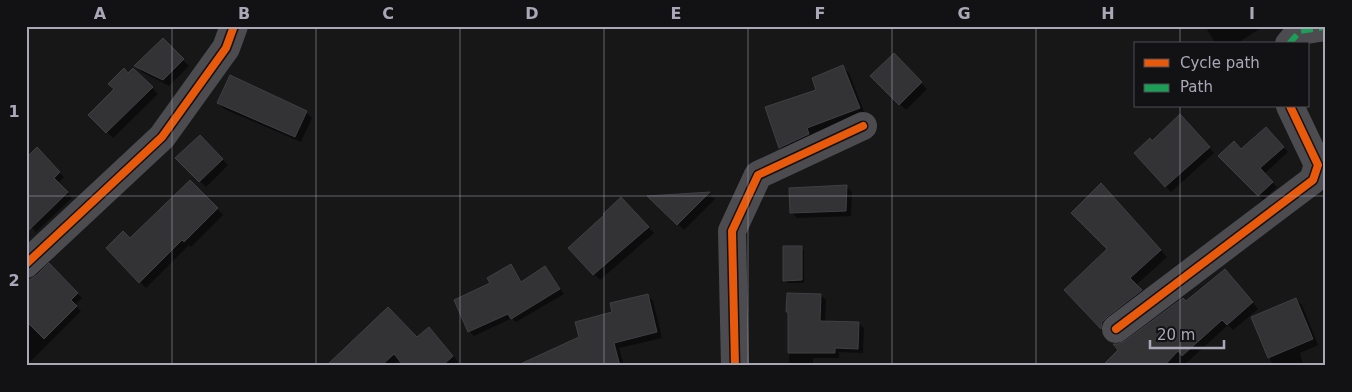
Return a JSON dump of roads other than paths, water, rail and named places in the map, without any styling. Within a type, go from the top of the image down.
[{"type":"street","points":[[26,264],[162,137],[226,48],[234,26]]},
{"type":"street","points":[[1291,42],[1300,31],[1326,27]]},
{"type":"street","points":[[1116,329],[1313,180],[1318,165],[1291,108]]},
{"type":"street","points":[[735,366],[732,230],[758,175],[863,126]]}]
